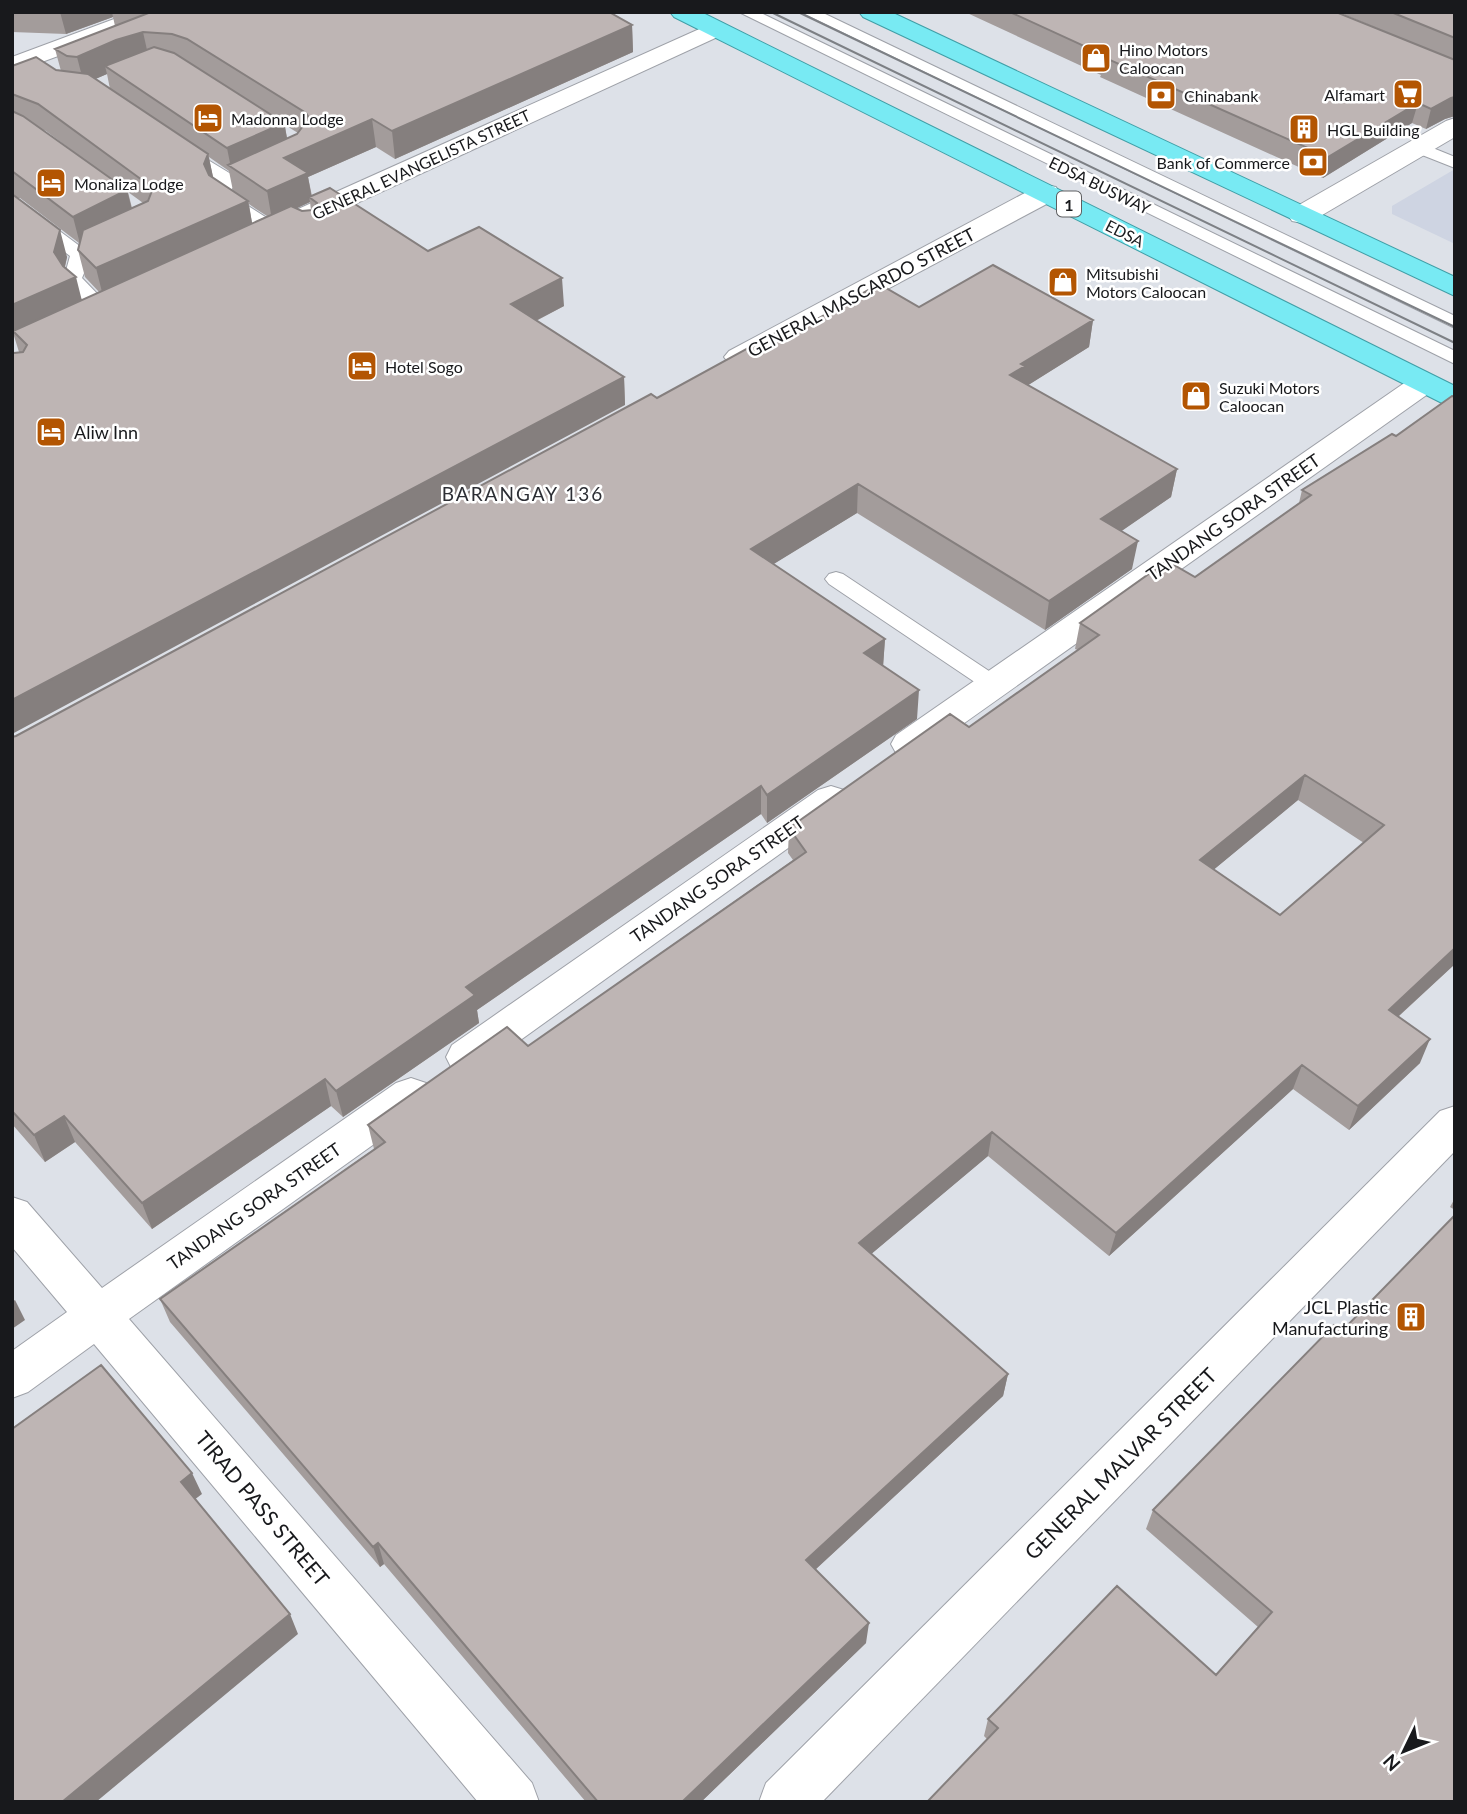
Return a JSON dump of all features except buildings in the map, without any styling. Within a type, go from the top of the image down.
[{"type":"highway","name":"EDSA","points":[[682,12],[1439,390]]},
{"type":"highway","points":[[871,12],[1455,288]]},
{"type":"street","points":[[18,64],[156,12]]},
{"type":"street","name":"GENERAL EVANGELISTA STREET","points":[[250,242],[293,228],[715,29]]},
{"type":"street","points":[[1302,215],[1455,126]]},
{"type":"street","name":"GENERAL MASCARDO STREET","points":[[719,369],[1046,193]]},
{"type":"street","points":[[92,315],[127,299]]},
{"type":"street","name":"TANDANG SORA STREET","points":[[12,1377],[993,684],[1439,390]]},
{"type":"street","name":"GENERAL MALVAR STREET","points":[[785,1802],[1455,1123]]},
{"type":"street","name":"TIRAD PASS STREET","points":[[12,1215],[513,1802]]},
{"type":"lane","name":"EDSA BUSWAY","points":[[746,12],[1455,358]]},
{"type":"lane","name":"EDSA BUSWAY","points":[[808,12],[1455,323]]},
{"type":"lane","points":[[18,64],[47,76]]},
{"type":"lane","points":[[168,139],[233,181],[220,190],[223,197],[293,228]]},
{"type":"lane","points":[[1418,147],[1455,163]]},
{"type":"lane","points":[[12,204],[85,251],[74,278],[92,315]]},
{"type":"lane","points":[[1240,254],[1270,234]]},
{"type":"lane","points":[[836,579],[993,684]]},
{"type":"shaded area","points":[[1455,169],[1455,244],[1392,214],[1392,206]]},
{"type":"tram line","points":[[771,12],[1455,343]]},
{"type":"tram line","points":[[798,12],[1455,327]]},
{"type":"place","name":"Hino Motors Caloocan","points":[[1096,58]]},
{"type":"place","name":"Alfamart","points":[[1408,94]]},
{"type":"place","name":"Chinabank","points":[[1161,95]]},
{"type":"place","name":"Madonna Lodge","points":[[208,118]]},
{"type":"place","name":"HGL Building","points":[[1304,129]]},
{"type":"place","name":"Bank of Commerce","points":[[1313,162]]},
{"type":"place","name":"Monaliza Lodge","points":[[51,183]]},
{"type":"place","name":"Mitsubishi Motors Caloocan","points":[[1063,282]]},
{"type":"place","name":"Hotel Sogo","points":[[362,366]]},
{"type":"place","name":"Suzuki Motors Caloocan","points":[[1196,396]]},
{"type":"place","name":"Aliw Inn","points":[[51,432]]},
{"type":"place","name":"JCL Plastic Manufacturing","points":[[1411,1317]]},
{"type":"district","name":"BARANGAY 136","points":[[523,493]]}]
